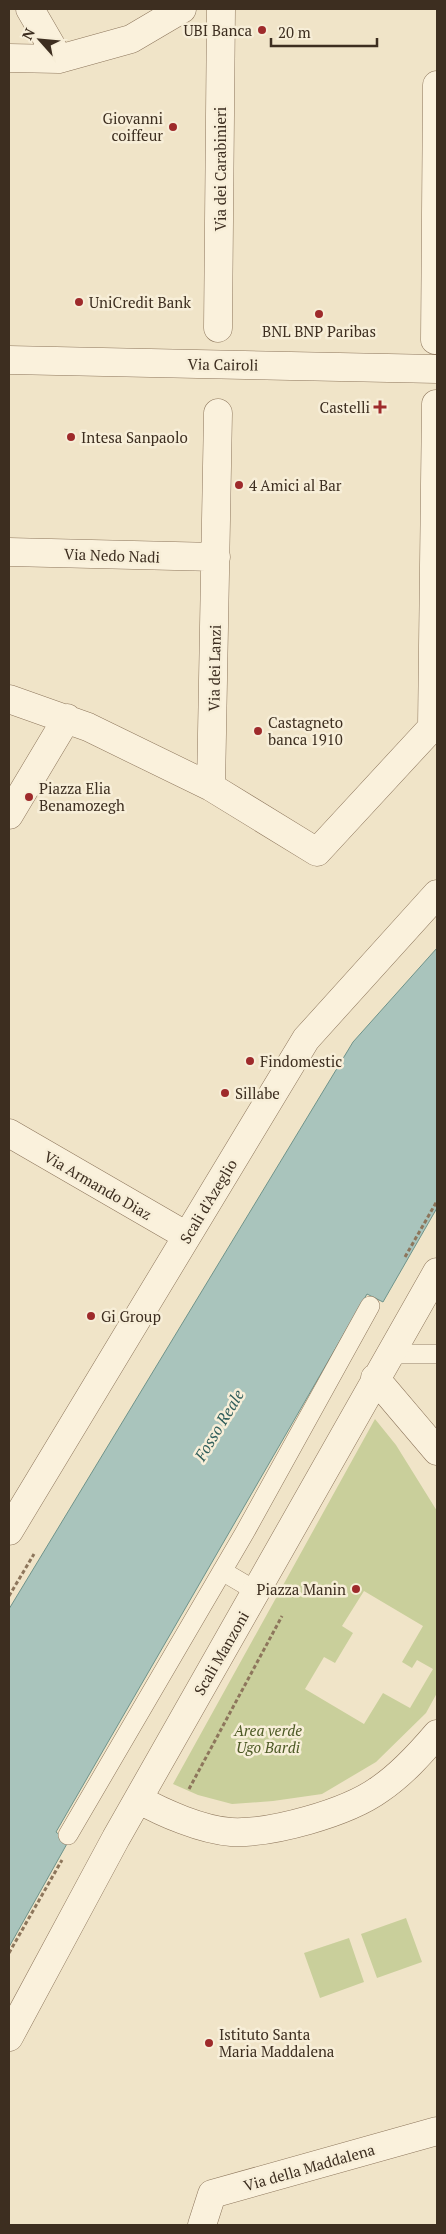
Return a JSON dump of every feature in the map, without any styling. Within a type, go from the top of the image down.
[{"type":"street","points":[[30,9],[59,59]]},
{"type":"street","points":[[9,58],[59,59],[131,39],[182,9]]},
{"type":"street","name":"Via dei Carabinieri","points":[[218,328],[221,9]]},
{"type":"street","points":[[435,340],[437,85]]},
{"type":"street","name":"Via Cairoli","points":[[9,360],[437,369]]},
{"type":"street","points":[[9,699],[78,722],[211,787],[317,852],[435,724],[436,404]]},
{"type":"street","name":"Via dei Lanzi","points":[[211,787],[218,413]]},
{"type":"street","name":"Via Nedo Nadi","points":[[9,552],[216,557]]},
{"type":"street","points":[[9,815],[78,722]]},
{"type":"street","name":"Scali d'Azeglio","points":[[9,1531],[306,1038],[437,894]]},
{"type":"street","name":"Via Armando Diaz","points":[[9,1134],[188,1236]]},
{"type":"street","name":"Scali Manzoni","points":[[9,2037],[138,1799],[437,1272]]},
{"type":"street","points":[[376,1378],[437,1451]]},
{"type":"street","points":[[138,1799],[180,1818],[231,1832],[303,1821],[341,1809],[379,1790],[416,1758],[437,1734]]},
{"type":"street","name":"Via della Maddalena","points":[[202,2225],[212,2194],[437,2131]]},
{"type":"lane","points":[[68,1835],[222,1571],[370,1306]]},
{"type":"lane","points":[[390,1354],[437,1354]]},
{"type":"lane","points":[[222,1571],[256,1591]]},
{"type":"path","points":[[9,1596],[35,1553]]},
{"type":"green space","name":"Area verde Ugo Bardi","points":[[375,1419],[396,1445],[437,1511],[437,1693],[426,1713],[376,1762],[322,1794],[273,1801],[232,1804],[198,1795],[173,1784]],"holes":[[[364,1591],[423,1626],[402,1662],[412,1668],[417,1660],[433,1669],[410,1708],[383,1693],[364,1724],[305,1689],[324,1657],[335,1663],[353,1633],[342,1626]]]},
{"type":"green space","points":[[406,1918],[422,1962],[377,1978],[361,1934]]},
{"type":"green space","points":[[349,1938],[364,1982],[320,1998],[304,1953]]},
{"type":"water","name":"Fosso Reale","points":[[437,948],[437,1208],[383,1302],[367,1294],[56,1832],[68,1842],[9,1947],[9,1609],[353,1042]]},
{"type":"place","name":"UBI Banca","points":[[262,30]]},
{"type":"place","name":"Giovanni coiffeur","points":[[173,127]]},
{"type":"place","name":"UniCredit Bank","points":[[79,302]]},
{"type":"place","name":"BNL BNP Paribas","points":[[319,314]]},
{"type":"place","name":"Castelli","points":[[380,407]]},
{"type":"place","name":"Intesa Sanpaolo","points":[[71,437]]},
{"type":"place","name":"4 Amici al Bar","points":[[239,485]]},
{"type":"place","name":"Castagneto banca 1910","points":[[258,731]]},
{"type":"place","name":"Piazza Elia Benamozegh","points":[[29,797]]},
{"type":"place","name":"Findomestic","points":[[250,1061]]},
{"type":"place","name":"Sillabe","points":[[225,1093]]},
{"type":"place","name":"Gi Group","points":[[91,1316]]},
{"type":"place","name":"Piazza Manin","points":[[356,1589]]},
{"type":"place","name":"Istituto Santa Maria Maddalena","points":[[209,2043]]}]
